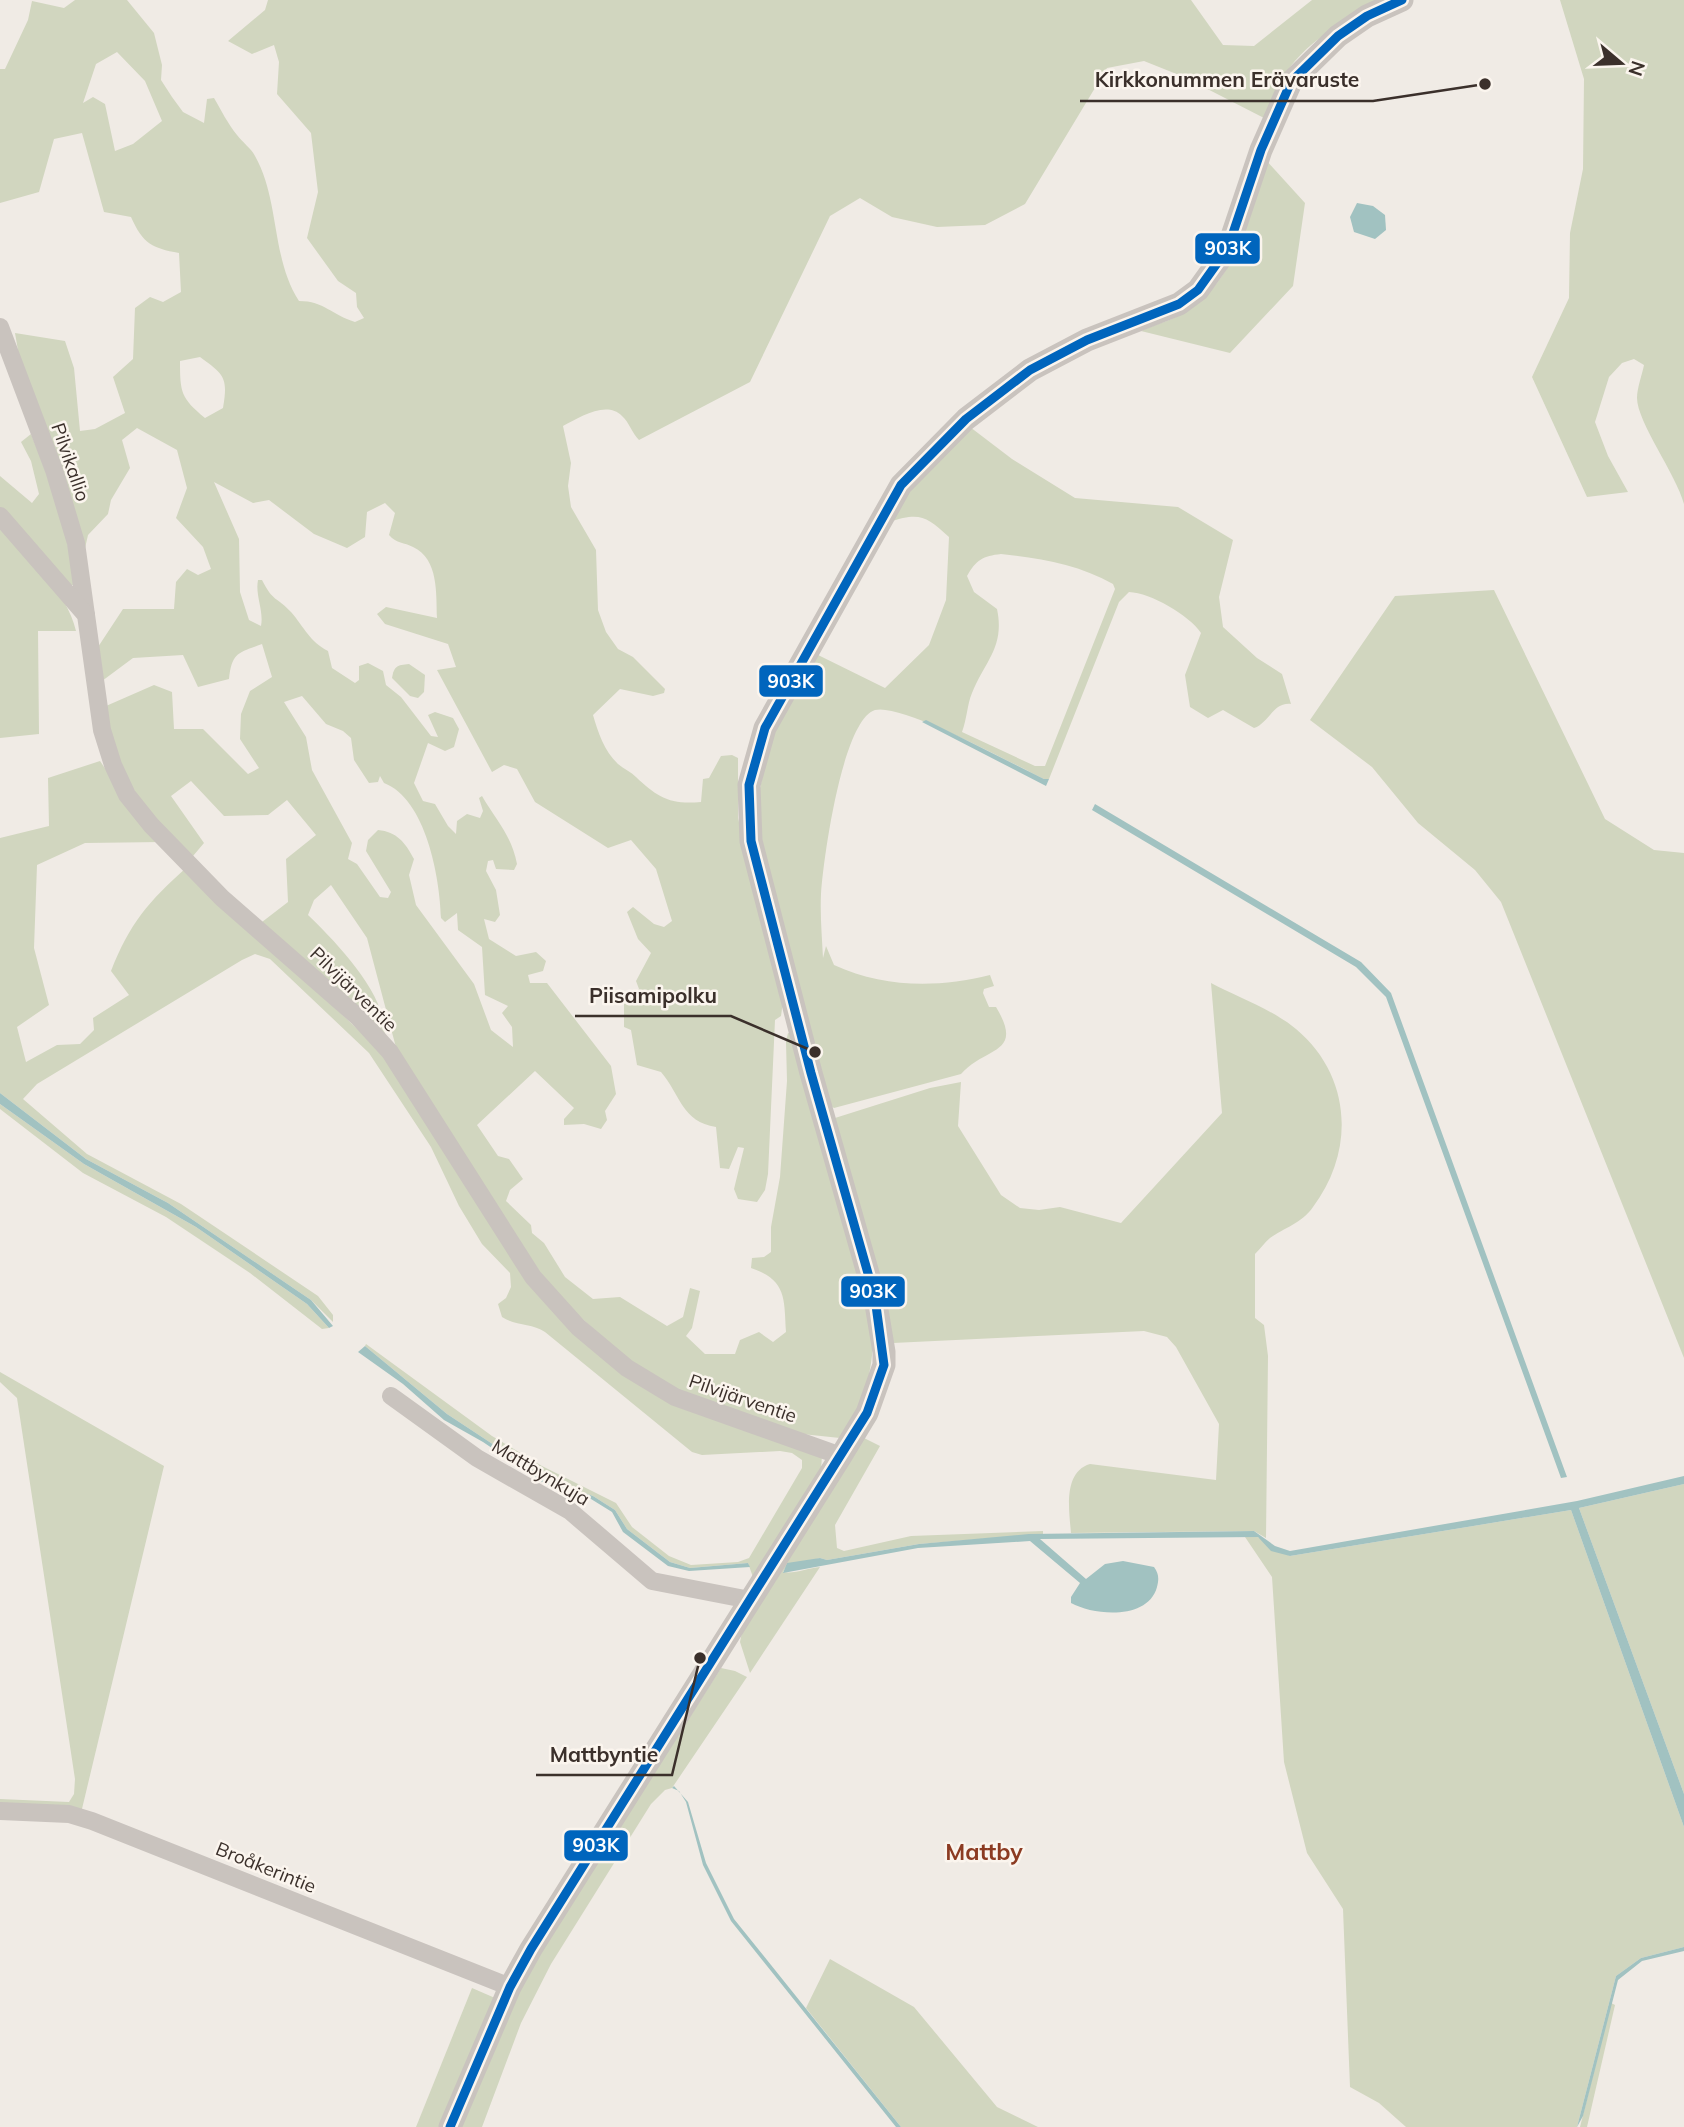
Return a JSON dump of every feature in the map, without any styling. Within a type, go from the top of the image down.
[{"type":"street","points":[[450,2127],[510,1987],[574,1880],[867,1413],[884,1366],[875,1298],[804,1051],[751,841],[749,785],[765,728],[901,485],[965,419],[1030,370],[1087,340],[1179,304],[1198,290],[1228,248],[1261,150],[1291,82],[1338,36],[1367,16],[1402,0]]},
{"type":"street","name":"Pilvikallio","points":[[0,327],[61,494],[76,543],[86,615]]},
{"type":"street","points":[[0,516],[86,615]]},
{"type":"street","name":"Pilvijärventie","points":[[86,615],[102,730],[113,765],[127,794],[151,825],[222,898],[358,1017],[390,1052],[533,1277],[578,1327],[617,1360],[675,1396],[841,1456]]},
{"type":"street","name":"Mattbynkuja","points":[[391,1396],[477,1458],[570,1511],[652,1581],[750,1600]]},
{"type":"street","name":"Broåkerintie","points":[[0,1811],[69,1814],[92,1821],[510,1987]]},
{"type":"green space","points":[[75,0],[127,0],[154,33],[162,65],[161,80],[183,112],[204,123],[207,99],[214,98],[234,131],[255,156],[268,191],[284,266],[299,301],[315,303],[355,322],[364,318],[357,307],[356,293],[338,281],[307,238],[318,192],[311,133],[277,94],[279,62],[274,45],[252,54],[228,41],[265,10],[268,0],[1191,0],[1223,45],[1254,46],[1312,0],[1389,0],[1332,29],[1307,49],[1286,73],[1264,118],[1184,77],[1144,61],[1107,68],[1025,204],[985,225],[937,227],[892,217],[860,198],[830,216],[750,382],[639,440],[622,416],[608,410],[592,412],[563,426],[571,463],[568,486],[571,507],[596,550],[598,610],[606,632],[618,649],[633,657],[665,689],[664,693],[653,696],[620,689],[593,715],[605,747],[618,764],[651,790],[672,801],[681,802],[701,802],[703,779],[709,778],[721,756],[732,755],[738,758],[738,818],[783,1001],[781,1016],[775,1020],[768,1174],[765,1190],[757,1202],[738,1199],[734,1189],[744,1148],[738,1147],[729,1169],[720,1168],[716,1127],[705,1124],[689,1113],[661,1072],[637,1065],[631,1030],[624,1027],[624,1002],[639,989],[636,981],[651,953],[638,939],[627,912],[633,907],[654,924],[664,927],[672,921],[656,869],[631,840],[608,848],[535,802],[517,769],[504,765],[492,772],[437,670],[456,667],[448,644],[385,624],[377,614],[386,607],[437,618],[432,568],[421,553],[389,535],[395,513],[385,503],[367,512],[365,537],[347,548],[314,534],[269,500],[253,503],[214,482],[239,539],[240,592],[249,620],[261,626],[257,586],[258,580],[262,580],[269,592],[291,612],[312,639],[328,651],[332,668],[355,683],[359,680],[359,666],[368,663],[383,671],[386,685],[401,697],[431,736],[438,737],[428,715],[435,712],[453,718],[459,729],[454,747],[445,751],[428,743],[414,783],[423,801],[435,804],[456,834],[457,821],[467,814],[480,818],[483,811],[479,798],[482,796],[507,837],[517,864],[514,870],[496,869],[493,860],[488,861],[486,871],[496,890],[500,915],[495,922],[484,919],[489,939],[516,956],[536,952],[546,961],[543,971],[528,975],[530,983],[547,983],[611,1066],[616,1094],[605,1111],[607,1120],[601,1129],[584,1124],[564,1125],[564,1119],[574,1108],[535,1071],[477,1125],[498,1156],[509,1159],[523,1179],[510,1190],[506,1201],[531,1225],[532,1233],[544,1243],[565,1277],[593,1299],[620,1297],[667,1326],[683,1317],[690,1288],[700,1291],[692,1328],[686,1336],[705,1354],[735,1354],[740,1340],[759,1332],[773,1342],[786,1332],[781,1292],[771,1278],[751,1268],[752,1258],[764,1257],[771,1252],[771,1227],[780,1177],[787,1081],[786,1042],[788,1033],[792,1034],[874,1332],[866,1388],[840,1438],[802,1434],[677,1392],[637,1369],[553,1292],[398,1055],[367,938],[331,885],[314,900],[308,915],[346,955],[371,989],[384,1024],[384,1040],[262,922],[288,902],[286,859],[316,835],[287,800],[268,815],[224,816],[191,781],[171,796],[204,843],[193,856],[153,821],[115,759],[106,706],[154,685],[172,692],[174,729],[203,729],[248,774],[259,768],[240,739],[241,714],[250,691],[272,677],[262,644],[247,649],[234,658],[229,679],[198,687],[183,655],[133,658],[102,681],[98,647],[123,609],[174,609],[176,582],[187,569],[198,575],[211,569],[203,547],[176,518],[187,488],[177,450],[137,428],[122,440],[130,468],[111,500],[108,514],[88,535],[83,557],[21,368],[15,333],[65,341],[74,368],[80,431],[95,429],[125,413],[113,377],[133,359],[135,308],[150,297],[163,302],[181,292],[179,253],[149,243],[131,217],[104,212],[82,133],[54,139],[39,192],[0,203],[0,69],[5,69],[28,20],[32,1],[64,8]],"holes":[[[117,52],[145,81],[162,121],[133,144],[115,151],[105,104],[93,97],[83,103],[96,64]],[[200,357],[220,373],[225,383],[223,408],[205,418],[191,405],[182,388],[180,361]],[[302,696],[326,724],[343,731],[351,738],[354,760],[369,783],[378,782],[380,776],[384,783],[398,792],[410,805],[420,822],[434,862],[441,918],[445,922],[457,913],[458,930],[482,947],[485,995],[508,1006],[502,1013],[512,1027],[513,1047],[491,1030],[474,984],[416,905],[409,875],[414,859],[404,843],[390,833],[378,830],[368,840],[366,851],[391,892],[388,898],[380,897],[357,864],[348,859],[352,843],[312,770],[306,737],[284,702]]]},
{"type":"green space","points":[[1560,0],[1684,0],[1684,504],[1639,408],[1637,394],[1644,365],[1634,359],[1622,363],[1609,377],[1595,422],[1608,456],[1628,492],[1587,497],[1532,377],[1569,298],[1570,233],[1583,169],[1584,79]]},
{"type":"green space","points":[[1265,159],[1305,203],[1293,286],[1230,353],[1141,331],[1185,313],[1207,295],[1220,279],[1248,221]]},
{"type":"green space","points":[[970,427],[1012,459],[1075,498],[1178,507],[1233,540],[1219,597],[1223,627],[1257,658],[1282,674],[1291,704],[1275,709],[1264,722],[1254,728],[1223,710],[1208,718],[1190,707],[1185,675],[1201,633],[1188,619],[1169,606],[1148,596],[1129,592],[1119,602],[1049,779],[1044,779],[958,736],[908,716],[889,710],[875,710],[863,719],[844,764],[830,824],[821,894],[823,958],[826,946],[834,965],[872,978],[911,984],[951,982],[990,975],[994,986],[984,989],[983,993],[989,1007],[996,1007],[1006,1034],[1004,1042],[998,1048],[961,1074],[834,1108],[831,1106],[754,816],[774,723],[814,653],[885,688],[929,645],[946,600],[949,537],[922,518],[908,517],[889,522],[904,498]],"holes":[[[1001,554],[1072,567],[1100,577],[1113,584],[1115,589],[1045,766],[1035,766],[962,732],[972,693],[996,644],[999,622],[997,609],[974,592],[967,576],[977,563],[989,556]]]},
{"type":"green space","points":[[31,434],[58,508],[75,585],[71,585],[0,509],[0,476],[32,503],[39,494],[31,461],[21,442]]},
{"type":"green space","points":[[0,524],[55,588],[76,631],[38,631],[39,734],[0,738]]},
{"type":"green space","points":[[1494,590],[1605,819],[1654,850],[1684,853],[1684,1358],[1501,902],[1475,870],[1418,823],[1372,767],[1310,720],[1395,596]]},
{"type":"green space","points":[[409,664],[425,675],[424,692],[418,698],[410,696],[392,678],[397,667]]},
{"type":"green space","points":[[100,761],[131,807],[162,842],[85,843],[37,865],[34,948],[49,1005],[17,1027],[26,1062],[57,1045],[80,1044],[94,1030],[93,1018],[129,995],[111,971],[118,954],[141,914],[186,868],[383,1053],[492,1221],[629,1374],[822,1455],[821,1470],[754,1580],[748,1563],[690,1568],[670,1562],[627,1529],[615,1510],[593,1496],[547,1480],[447,1414],[365,1346],[366,1344],[492,1436],[542,1466],[616,1503],[632,1527],[669,1556],[691,1565],[738,1562],[749,1558],[802,1468],[802,1460],[792,1453],[780,1451],[702,1455],[692,1452],[545,1332],[502,1317],[498,1304],[506,1298],[511,1287],[510,1273],[482,1244],[459,1206],[431,1147],[369,1053],[270,959],[255,954],[242,960],[37,1084],[23,1099],[87,1154],[181,1204],[318,1296],[333,1315],[333,1322],[311,1300],[168,1203],[86,1159],[0,1093],[0,838],[49,826],[48,778]]},
{"type":"green space","points":[[1211,983],[1266,1010],[1296,1029],[1328,1068],[1337,1091],[1341,1114],[1341,1138],[1327,1185],[1309,1213],[1270,1238],[1255,1254],[1255,1318],[1264,1325],[1268,1356],[1266,1538],[1254,1531],[1071,1533],[1069,1503],[1072,1483],[1081,1468],[1090,1464],[1216,1480],[1219,1424],[1176,1347],[1167,1337],[1144,1331],[893,1343],[835,1118],[930,1088],[961,1082],[958,1126],[1001,1195],[1020,1208],[1039,1210],[1060,1207],[1121,1223],[1222,1113]]},
{"type":"green space","points":[[0,1104],[84,1164],[196,1227],[307,1304],[329,1328],[322,1329],[250,1273],[166,1217],[83,1173],[0,1109]]},
{"type":"green space","points":[[0,1372],[164,1466],[81,1813],[0,1806],[0,1799],[69,1802],[74,1794],[75,1779],[17,1398],[0,1382]]},
{"type":"green space","points":[[862,1437],[880,1446],[835,1525],[837,1548],[844,1551],[911,1536],[1043,1531],[1043,1534],[919,1544],[827,1560],[820,1558],[786,1567],[783,1572],[820,1567],[750,1673],[740,1642],[743,1627]]},
{"type":"green space","points":[[1684,1484],[1684,1794],[1579,1508]]},
{"type":"green space","points":[[1571,1510],[1684,1827],[1684,1947],[1641,1958],[1616,1976],[1577,2127],[1406,2127],[1379,2103],[1350,2087],[1343,1909],[1307,1853],[1284,1762],[1272,1577],[1245,1537],[1258,1537],[1290,1556]]},
{"type":"green space","points":[[721,1668],[747,1677],[672,1788],[665,1790],[651,1804],[551,1964],[521,2023],[482,2127],[457,2127],[529,1969]]},
{"type":"green space","points":[[830,1959],[914,2007],[997,2107],[1038,2127],[901,2127],[806,2008]]},
{"type":"green space","points":[[472,1988],[495,1998],[440,2127],[416,2127]]},
{"type":"green space","points":[[1611,2003],[1615,2005],[1587,2127],[1580,2127]]},
{"type":"water","points":[[1357,203],[1373,206],[1385,215],[1386,230],[1375,239],[1354,232],[1350,217]]},
{"type":"water","points":[[926,720],[1044,779],[1049,779],[1046,786],[922,722]]},
{"type":"water","points":[[1095,804],[1361,962],[1391,993],[1567,1477],[1561,1478],[1386,997],[1356,967],[1092,810]]},
{"type":"water","points":[[0,1093],[86,1159],[168,1203],[311,1300],[333,1326],[329,1328],[307,1304],[196,1227],[84,1164],[0,1104]]},
{"type":"water","points":[[365,1346],[447,1414],[547,1480],[593,1496],[615,1510],[627,1529],[670,1562],[690,1568],[748,1563],[750,1567],[689,1571],[668,1566],[623,1532],[612,1512],[591,1499],[545,1484],[483,1442],[444,1420],[403,1384],[358,1352]]},
{"type":"water","points":[[1684,1476],[1684,1484],[1579,1508],[1684,1794],[1684,1827],[1571,1510],[1290,1556],[1271,1551],[1258,1537],[1040,1539],[1086,1579],[1105,1564],[1123,1561],[1154,1567],[1158,1581],[1152,1598],[1132,1610],[1120,1612],[1093,1611],[1071,1603],[1071,1597],[1080,1583],[1030,1541],[918,1548],[783,1573],[787,1563],[820,1558],[827,1560],[919,1544],[1029,1534],[1254,1531],[1275,1546],[1290,1551],[1577,1501]]},
{"type":"water","points":[[681,1794],[688,1802],[706,1863],[734,1919],[901,2127],[896,2127],[731,1921],[703,1865],[686,1802]]},
{"type":"water","points":[[1684,1947],[1684,1951],[1642,1961],[1618,1980],[1583,2116],[1577,2127],[1616,1976],[1641,1958]]},
{"type":"transit line","name":"903K","points":[[450,2127],[510,1987],[531,1949],[867,1413],[884,1365],[875,1298],[811,1073],[751,841],[749,785],[765,728],[901,485],[966,419],[1030,370],[1087,340],[1179,304],[1198,290],[1228,248],[1261,150],[1291,82],[1338,36],[1367,16],[1402,0]]},
{"type":"place","name":"Kirkkonummen Erävaruste","points":[[1485,84]]},
{"type":"place","name":"Piisamipolku","points":[[815,1052]]},
{"type":"place","name":"Mattbyntie","points":[[700,1658]]},
{"type":"district","name":"Mattby","points":[[984,1852]]}]
